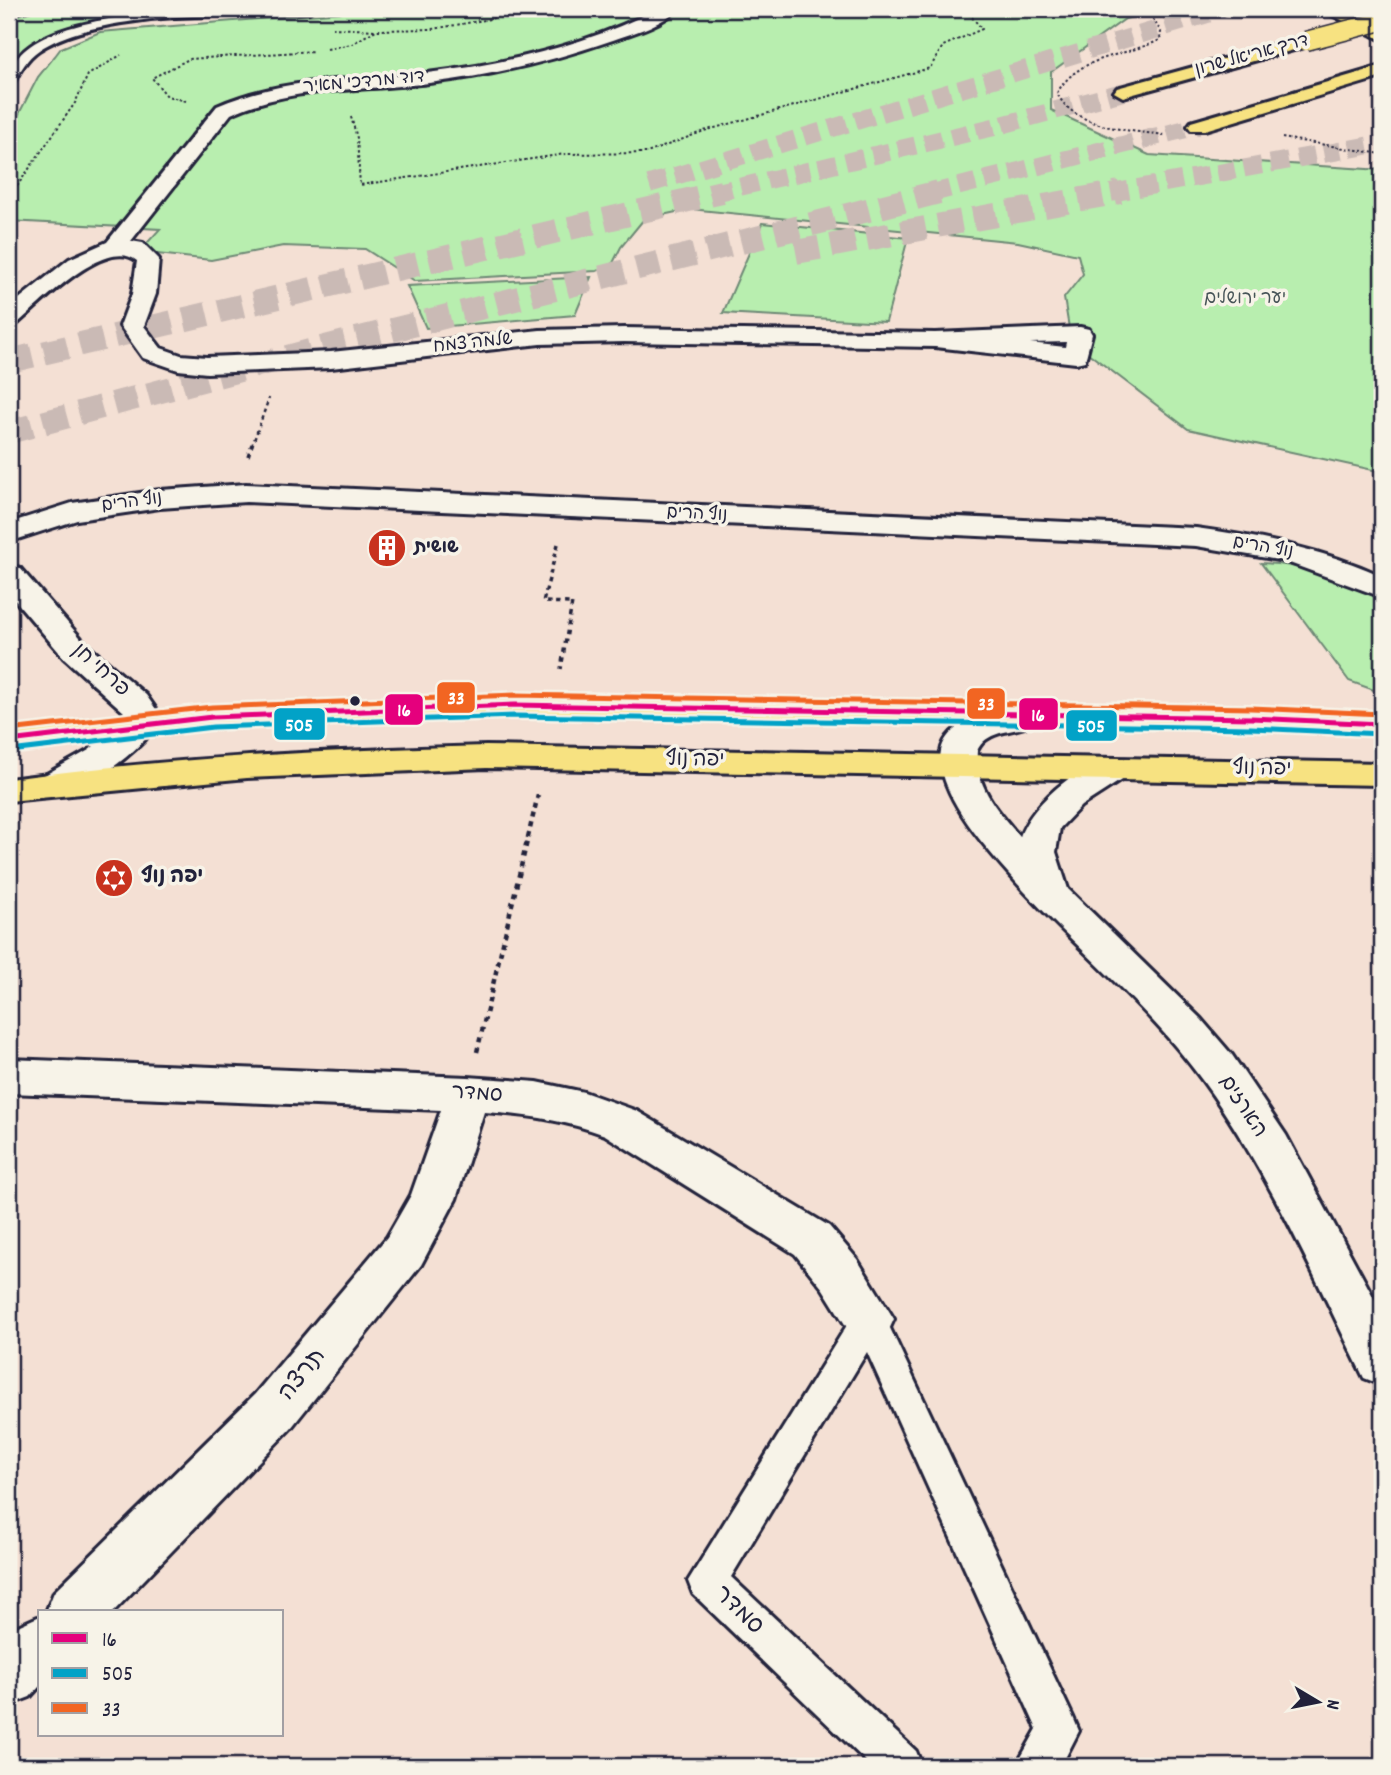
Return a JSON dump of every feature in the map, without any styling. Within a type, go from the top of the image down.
[{"type":"main road","points":[[1328,9],[1382,35]]},
{"type":"main road","points":[[1369,9],[1382,15]]},
{"type":"main road","name":"דרך אריאל שרון","points":[[1123,93],[1382,21]]},
{"type":"main road","points":[[1198,126],[1380,72]]},
{"type":"main road","points":[[9,741],[141,724],[321,711],[555,706],[1251,718],[1382,724]]},
{"type":"main road","name":"יפה נוף","points":[[9,790],[202,768],[338,760],[459,757],[1382,774]]},
{"type":"street","name":"דוד מרדכי מאיר","points":[[117,244],[224,110],[244,100],[325,82],[427,78],[477,70],[614,36],[669,9]]},
{"type":"street","points":[[9,319],[88,258],[117,244]]},
{"type":"street","name":"שלמה צמח","points":[[117,244],[138,249],[148,259],[144,294],[132,326],[142,344],[152,354],[178,362],[207,365],[338,360],[540,337],[624,335],[935,340],[1080,334],[1076,356],[935,340]]},
{"type":"street","name":"נוף הרים","points":[[9,533],[72,512],[160,499],[235,493],[302,493],[568,509],[1195,537],[1261,545],[1307,555],[1349,571],[1382,588]]},
{"type":"street","name":"פרחי חן","points":[[9,574],[75,651],[134,702],[141,712],[141,724],[121,746],[56,784]]},
{"type":"street","points":[[958,766],[963,741],[977,729],[995,721],[1023,716]]},
{"type":"street","name":"הארזים","points":[[958,766],[982,817],[1014,858],[1187,1031],[1220,1073],[1251,1117],[1292,1190],[1382,1362]]},
{"type":"street","name":"הארזים","points":[[1049,891],[1037,850],[1041,826],[1081,788],[1113,769]]},
{"type":"street","name":"סמדר","points":[[9,1076],[468,1094],[537,1099],[584,1109],[621,1123],[812,1240],[840,1274],[869,1319]]},
{"type":"street","name":"תרצה","points":[[76,1610],[273,1410],[404,1251],[433,1199],[468,1094]]},
{"type":"street","points":[[9,1676],[38,1647]]},
{"type":"lane","points":[[9,12],[26,9]]},
{"type":"lane","points":[[9,81],[35,47],[92,26],[146,19],[309,9]]},
{"type":"lane","name":"סמדר","points":[[869,1319],[707,1581],[901,1766]]},
{"type":"lane","name":"סמדר","points":[[869,1319],[1059,1731],[1037,1766]]},
{"type":"path","points":[[325,82],[301,91],[351,116],[356,138],[360,185],[565,154],[647,153],[704,131],[930,68],[943,46],[982,29],[965,9]]},
{"type":"path","points":[[328,28],[376,30]]},
{"type":"path","points":[[9,192],[17,186],[75,103],[88,75],[105,61],[124,53]]},
{"type":"path","points":[[235,493],[269,397],[278,397]]},
{"type":"path","points":[[555,706],[572,603],[543,602],[568,509]]},
{"type":"path","points":[[468,1094],[538,793],[525,793]]},
{"type":"green space","points":[[9,9],[279,9],[152,14],[84,23],[56,31],[36,41],[9,74]]},
{"type":"green space","name":"יער ירושלים","points":[[380,9],[1168,9],[1125,19],[1051,72],[1051,110],[1149,155],[1382,170],[1382,472],[1188,429],[1071,340],[1064,298],[1083,274],[1078,255],[1018,242],[690,209],[644,219],[621,247],[613,263],[597,271],[415,281],[365,249],[283,246],[211,260],[139,252],[160,229],[9,221],[9,133],[38,77],[61,48],[100,32]]},
{"type":"green space","points":[[762,223],[908,238],[886,322],[723,313]]},
{"type":"green space","points":[[591,277],[575,315],[426,328],[407,286]]},
{"type":"green space","points":[[1261,563],[1293,566],[1324,574],[1382,600],[1382,693],[1349,681]]},
{"type":"tunnel","points":[[649,184],[1217,11]]},
{"type":"tunnel","points":[[714,193],[998,126],[1123,92]]},
{"type":"tunnel","points":[[932,193],[1198,126]]},
{"type":"tunnel","points":[[1111,193],[1382,143]]},
{"type":"tunnel","points":[[9,361],[722,192]]},
{"type":"tunnel","points":[[9,432],[317,349],[939,192]]},
{"type":"tunnel","points":[[796,252],[1120,192]]},
{"type":"transit line","name":"33","points":[[9,730],[212,707],[515,695],[1251,708],[1382,714]]},
{"type":"transit line","name":"16","points":[[9,741],[212,717],[515,705],[1251,718],[1382,724]]},
{"type":"transit line","name":"505","points":[[10,751],[213,727],[515,716],[1251,728],[1382,734]]},
{"type":"place","name":"שושית","points":[[387,548]]},
{"type":"place","name":"יפה נוף","points":[[114,878]]}]
